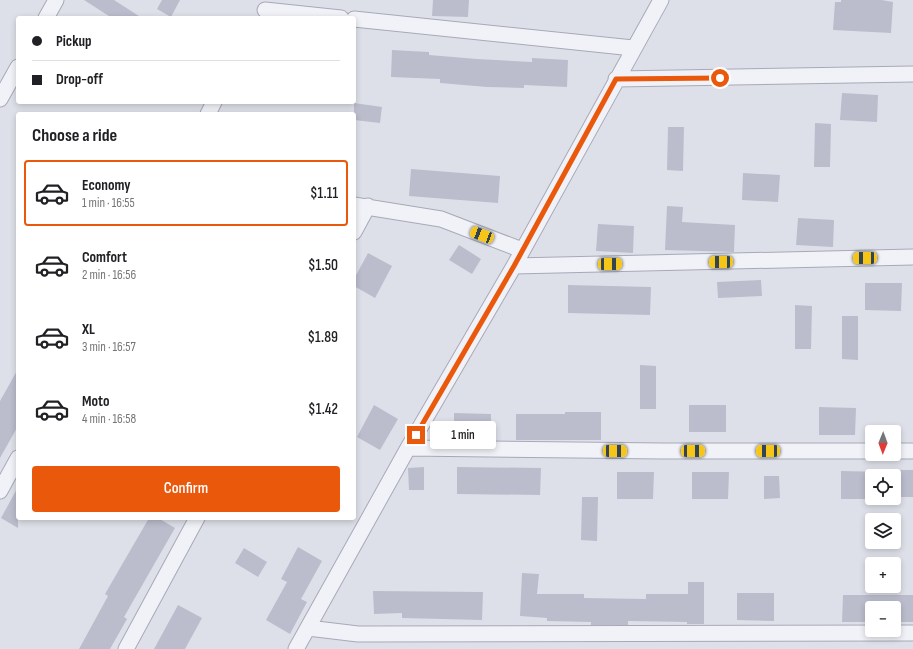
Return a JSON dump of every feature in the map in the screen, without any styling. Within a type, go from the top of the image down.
[{"type":"street","points":[[47,16],[56,0]]},
{"type":"street","points":[[296,649],[408,448],[514,266],[633,48],[661,0]]},
{"type":"street","points":[[265,9],[324,16]]},
{"type":"street","points":[[356,19],[633,48]]},
{"type":"street","points":[[0,99],[16,71]]},
{"type":"street","points":[[616,79],[913,74]]},
{"type":"street","points":[[356,225],[361,206],[441,219],[522,250]]},
{"type":"street","points":[[514,266],[913,257]]},
{"type":"street","points":[[408,448],[663,451],[865,451]]},
{"type":"street","points":[[901,451],[913,451]]},
{"type":"street","points":[[0,491],[16,462]]},
{"type":"street","points":[[126,649],[197,520]]},
{"type":"street","points":[[308,628],[358,634],[913,633]]},
{"type":"building","points":[[84,0],[114,0],[139,16],[109,16]]},
{"type":"building","points":[[162,0],[180,0],[172,16],[157,9]]},
{"type":"building","points":[[433,0],[469,0],[468,17],[432,16]]},
{"type":"building","points":[[841,0],[882,0],[893,2],[891,33],[833,30],[835,2],[841,2]]},
{"type":"building","points":[[392,50],[429,52],[429,55],[477,59],[532,62],[532,58],[568,60],[567,87],[524,85],[524,88],[487,87],[440,83],[440,79],[391,77]]},
{"type":"building","points":[[842,93],[878,95],[877,122],[840,120]]},
{"type":"building","points":[[356,103],[382,107],[380,123],[356,120],[356,112],[354,112],[354,104]]},
{"type":"building","points":[[815,123],[831,124],[830,167],[814,167]]},
{"type":"building","points":[[668,127],[684,127],[683,171],[667,170]]},
{"type":"building","points":[[411,169],[500,176],[498,203],[409,196]]},
{"type":"building","points":[[743,173],[780,175],[778,202],[742,200]]},
{"type":"building","points":[[667,206],[683,207],[682,222],[735,225],[734,252],[665,250]]},
{"type":"building","points":[[798,218],[834,220],[833,247],[796,245]]},
{"type":"building","points":[[598,224],[634,226],[633,253],[596,251]]},
{"type":"building","points":[[459,245],[481,259],[472,274],[449,260]]},
{"type":"building","points":[[368,253],[392,266],[375,298],[356,287],[356,275]]},
{"type":"building","points":[[761,280],[762,296],[718,298],[717,282]]},
{"type":"building","points":[[865,283],[902,283],[901,311],[865,310]]},
{"type":"building","points":[[568,285],[651,287],[650,315],[568,313]]},
{"type":"building","points":[[795,305],[812,306],[811,349],[795,349]]},
{"type":"building","points":[[842,316],[858,316],[858,360],[842,359]]},
{"type":"building","points":[[640,365],[656,366],[656,409],[640,409]]},
{"type":"building","points":[[16,373],[16,430],[0,458],[0,401]]},
{"type":"building","points":[[374,405],[398,419],[380,450],[357,437]]},
{"type":"building","points":[[689,405],[726,405],[726,432],[689,432]]},
{"type":"building","points":[[819,407],[856,408],[855,435],[819,435]]},
{"type":"building","points":[[565,412],[601,412],[601,440],[516,440],[516,414],[565,414]]},
{"type":"building","points":[[454,413],[491,414],[491,440],[454,440]]},
{"type":"building","points":[[424,467],[424,490],[409,490],[408,468]]},
{"type":"building","points":[[457,467],[541,468],[540,495],[457,494]]},
{"type":"building","points":[[901,470],[913,470],[913,497],[901,497]]},
{"type":"building","points":[[841,471],[865,472],[865,499],[841,499]]},
{"type":"building","points":[[617,472],[654,472],[653,499],[617,499]]},
{"type":"building","points":[[692,472],[729,472],[728,499],[692,499]]},
{"type":"building","points":[[764,476],[779,476],[780,498],[764,499]]},
{"type":"building","points":[[16,491],[16,520],[18,520],[18,528],[1,518]]},
{"type":"building","points":[[582,497],[598,497],[597,541],[581,540]]},
{"type":"building","points":[[148,520],[161,520],[175,528],[124,617],[127,619],[110,649],[79,649],[108,596],[105,594]]},
{"type":"building","points":[[298,547],[322,561],[301,599],[307,602],[290,634],[266,620],[287,582],[281,579]]},
{"type":"building","points":[[244,548],[267,562],[258,577],[235,563]]},
{"type":"building","points":[[522,573],[539,574],[537,594],[584,594],[584,598],[646,599],[646,594],[688,594],[688,582],[704,582],[704,624],[687,624],[687,622],[628,621],[628,625],[591,625],[591,622],[547,621],[547,618],[520,616]]},
{"type":"building","points":[[373,591],[483,592],[482,620],[402,618],[402,613],[374,614]]},
{"type":"building","points":[[737,593],[774,593],[774,621],[737,620]]},
{"type":"building","points":[[843,595],[913,595],[913,622],[901,622],[901,601],[865,601],[865,622],[842,622]]},
{"type":"building","points":[[178,605],[202,618],[185,649],[154,649]]},
{"type":"route","points":[[416,435],[514,266],[616,79],[720,78]]}]
